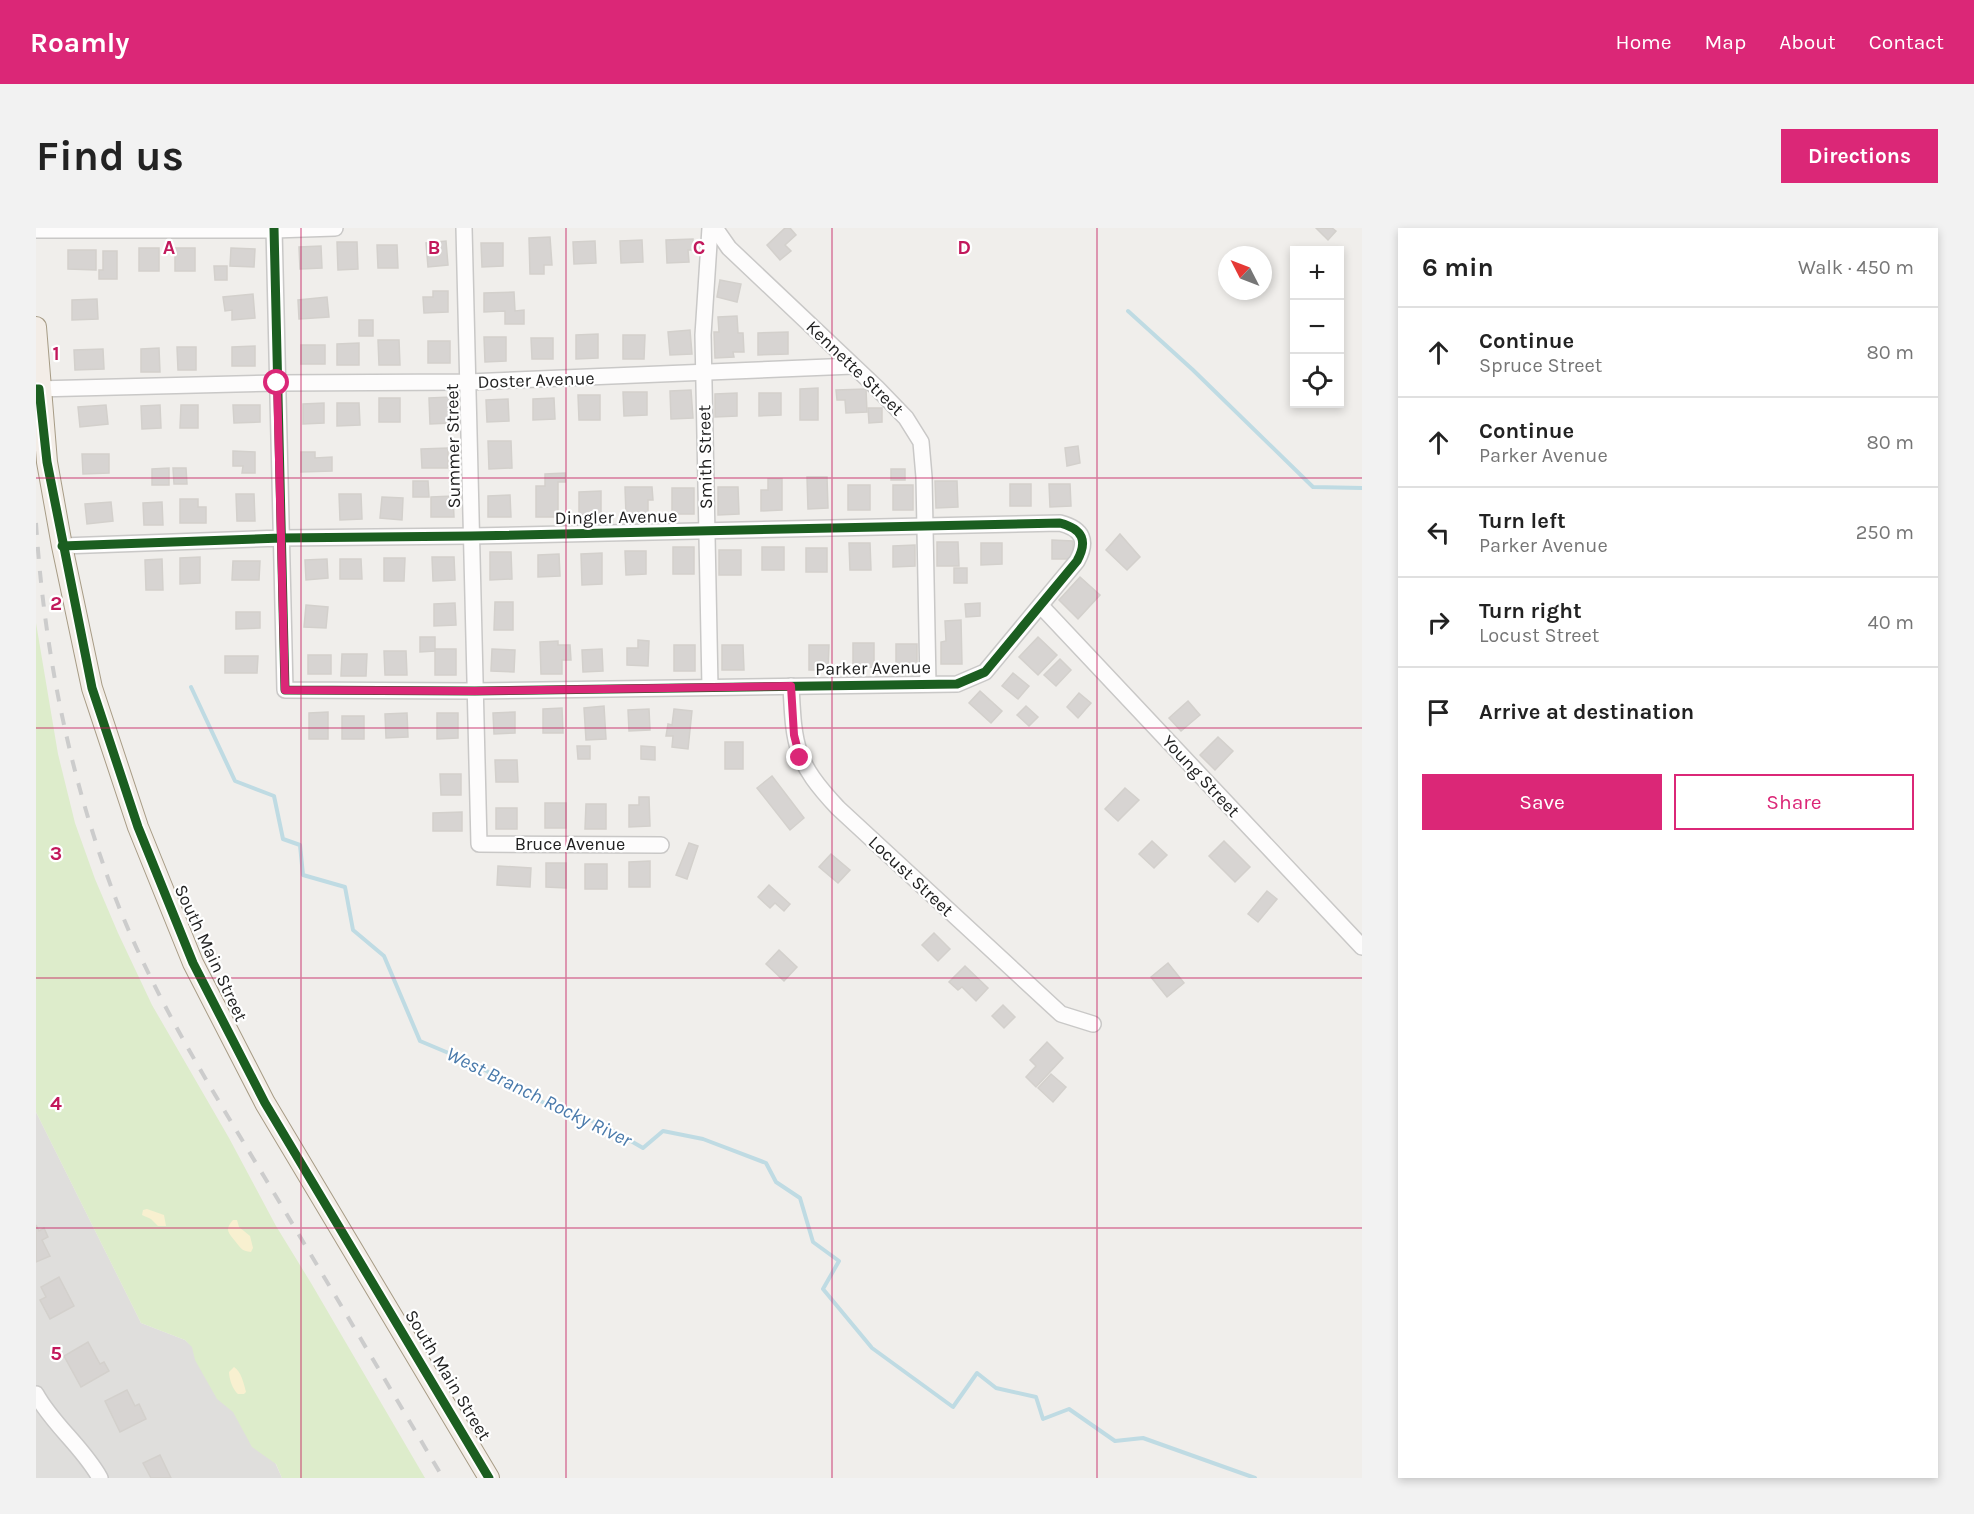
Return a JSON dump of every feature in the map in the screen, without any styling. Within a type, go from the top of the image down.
[{"type":"main road","name":"South Main Street","points":[[36,327],[38,389],[46,462],[62,546],[92,688],[138,827],[194,963],[265,1103],[489,1478]]},
{"type":"street","points":[[36,230],[335,228]]},
{"type":"street","name":"Summer Street","points":[[464,228],[479,844]]},
{"type":"street","name":"Smith Street","points":[[710,228],[703,335],[710,687]]},
{"type":"street","name":"Kennette Street","points":[[715,228],[729,248],[878,388],[906,418],[921,442],[928,684]]},
{"type":"street","points":[[274,229],[281,538]]},
{"type":"street","name":"Doster Avenue","points":[[38,389],[277,383],[468,382],[852,366]]},
{"type":"street","name":"Dingler Avenue","points":[[62,546],[281,538],[1060,523],[1073,526],[1082,537],[1083,550],[1077,561],[1041,606]]},
{"type":"street","name":"Parker Avenue","points":[[281,538],[285,690],[475,691],[957,684],[985,672],[1041,606]]},
{"type":"street","name":"Young Street","points":[[1041,606],[1362,947]]},
{"type":"street","name":"Locust Street","points":[[791,686],[794,735],[800,758],[815,784],[838,808],[1061,1014],[1093,1024]]},
{"type":"street","name":"Bruce Avenue","points":[[479,844],[661,844]]},
{"type":"street","points":[[36,1394],[55,1421],[94,1467],[100,1478]]},
{"type":"shaded area","points":[[36,1112],[141,1323],[185,1340],[229,1378],[248,1402],[282,1478],[36,1478]]},
{"type":"green space","points":[[36,623],[58,754],[75,823],[118,933],[152,1005],[229,1138],[276,1226],[425,1478],[282,1478],[276,1464],[252,1447],[233,1412],[217,1399],[195,1360],[192,1347],[185,1340],[141,1323],[36,1112]]},
{"type":"sand","points":[[147,1209],[164,1215],[166,1226],[158,1226],[151,1219],[142,1215],[143,1210]]},
{"type":"sand","points":[[233,1220],[237,1220],[239,1227],[250,1236],[253,1248],[251,1252],[242,1249],[229,1233],[228,1229]]},
{"type":"sand","points":[[234,1367],[242,1378],[246,1392],[244,1394],[238,1394],[234,1390],[229,1372]]},
{"type":"building","points":[[785,228],[790,228],[796,235],[785,245],[791,251],[780,260],[767,245]]},
{"type":"building","points":[[1316,228],[1332,228],[1336,231],[1328,240]]},
{"type":"building","points":[[550,237],[552,265],[544,265],[544,274],[530,274],[529,238]]},
{"type":"building","points":[[693,239],[693,250],[688,250],[689,262],[667,263],[666,240]]},
{"type":"building","points":[[642,240],[643,262],[621,263],[620,241]]},
{"type":"building","points":[[446,241],[448,265],[428,267],[426,243]]},
{"type":"building","points":[[595,241],[596,263],[574,264],[573,242]]},
{"type":"building","points":[[337,242],[357,242],[358,269],[338,270]]},
{"type":"building","points":[[481,243],[503,243],[503,266],[482,267]]},
{"type":"building","points":[[377,245],[397,245],[398,268],[378,268]]},
{"type":"building","points":[[321,246],[322,268],[300,269],[299,247]]},
{"type":"building","points":[[139,248],[159,248],[159,271],[139,271]]},
{"type":"building","points":[[175,248],[195,248],[195,271],[175,271]]},
{"type":"building","points":[[231,248],[255,249],[254,267],[230,266]]},
{"type":"building","points":[[68,250],[96,250],[96,270],[68,269]]},
{"type":"building","points":[[103,251],[117,251],[117,279],[99,279],[99,270],[103,270]]},
{"type":"building","points":[[214,266],[227,266],[227,280],[215,280]]},
{"type":"building","points":[[720,280],[741,284],[737,302],[717,297]]},
{"type":"building","points":[[433,291],[448,291],[448,312],[424,313],[423,297],[433,297]]},
{"type":"building","points":[[514,292],[515,311],[524,310],[524,324],[505,324],[505,311],[484,312],[484,293]]},
{"type":"building","points":[[253,294],[255,318],[232,320],[232,310],[225,311],[223,297]]},
{"type":"building","points":[[327,297],[329,317],[299,319],[298,300]]},
{"type":"building","points":[[97,299],[98,319],[72,320],[72,300]]},
{"type":"building","points":[[737,316],[738,333],[743,333],[744,352],[733,352],[734,357],[715,358],[714,332],[719,332],[718,317]]},
{"type":"building","points":[[359,320],[373,320],[373,336],[359,336]]},
{"type":"building","points":[[690,330],[692,354],[670,355],[668,332]]},
{"type":"building","points":[[788,332],[788,354],[758,355],[758,333]]},
{"type":"building","points":[[598,334],[598,358],[576,359],[576,335]]},
{"type":"building","points":[[623,335],[645,335],[644,359],[623,359]]},
{"type":"building","points":[[484,337],[506,337],[506,361],[485,362]]},
{"type":"building","points":[[531,338],[553,338],[553,359],[532,359]]},
{"type":"building","points":[[378,340],[399,340],[400,365],[379,365]]},
{"type":"building","points":[[428,341],[450,341],[450,363],[428,363]]},
{"type":"building","points":[[359,343],[359,365],[337,365],[337,344]]},
{"type":"building","points":[[301,345],[325,345],[325,364],[301,364]]},
{"type":"building","points":[[255,346],[255,366],[232,366],[232,347]]},
{"type":"building","points":[[177,347],[196,347],[196,370],[178,370]]},
{"type":"building","points":[[159,348],[160,372],[141,372],[141,349]]},
{"type":"building","points":[[103,349],[104,369],[75,370],[74,350]]},
{"type":"building","points":[[818,388],[818,420],[800,420],[800,389]]},
{"type":"building","points":[[866,389],[867,412],[846,413],[845,400],[837,400],[836,390]]},
{"type":"building","points":[[691,390],[693,418],[671,419],[670,391]]},
{"type":"building","points":[[623,392],[647,392],[647,415],[624,416]]},
{"type":"building","points":[[737,393],[737,416],[715,417],[715,394]]},
{"type":"building","points":[[759,393],[781,393],[781,415],[759,416]]},
{"type":"building","points":[[578,395],[600,395],[600,420],[579,420]]},
{"type":"building","points":[[451,397],[451,423],[430,424],[429,398]]},
{"type":"building","points":[[379,398],[400,398],[400,422],[379,422]]},
{"type":"building","points":[[554,398],[555,419],[533,420],[533,399]]},
{"type":"building","points":[[508,399],[509,421],[487,422],[486,400]]},
{"type":"building","points":[[324,403],[324,423],[303,424],[303,404]]},
{"type":"building","points":[[337,403],[359,403],[360,425],[337,426]]},
{"type":"building","points":[[106,405],[108,424],[80,427],[78,407]]},
{"type":"building","points":[[160,405],[161,428],[142,429],[141,406]]},
{"type":"building","points":[[181,405],[198,405],[198,428],[180,428]]},
{"type":"building","points":[[233,405],[260,405],[260,422],[234,423]]},
{"type":"building","points":[[868,408],[882,408],[882,422],[869,423]]},
{"type":"building","points":[[488,441],[511,441],[512,468],[489,469]]},
{"type":"building","points":[[1078,446],[1080,463],[1067,466],[1065,448]]},
{"type":"building","points":[[448,448],[448,468],[422,468],[421,449]]},
{"type":"building","points":[[233,451],[255,452],[255,473],[242,473],[243,466],[233,466]]},
{"type":"building","points":[[301,452],[315,452],[315,458],[332,457],[332,471],[301,472]]},
{"type":"building","points":[[82,454],[109,454],[109,473],[83,474]]},
{"type":"building","points":[[169,468],[169,485],[152,485],[152,469]]},
{"type":"building","points":[[173,468],[186,468],[187,484],[174,484]]},
{"type":"building","points":[[891,469],[905,469],[905,480],[891,480]]},
{"type":"building","points":[[565,473],[565,482],[558,482],[558,517],[536,517],[536,486],[545,486],[545,474]]},
{"type":"building","points":[[807,477],[827,477],[828,508],[808,509]]},
{"type":"building","points":[[768,479],[782,479],[782,510],[761,511],[761,490],[768,490]]},
{"type":"building","points":[[413,481],[428,481],[429,497],[413,497]]},
{"type":"building","points":[[935,481],[957,481],[958,507],[936,508]]},
{"type":"building","points":[[1010,484],[1031,484],[1031,506],[1010,506]]},
{"type":"building","points":[[1049,484],[1070,484],[1071,506],[1050,507]]},
{"type":"building","points":[[848,485],[870,485],[870,510],[848,510]]},
{"type":"building","points":[[893,485],[913,485],[913,510],[893,510]]},
{"type":"building","points":[[625,487],[652,487],[653,500],[648,500],[648,515],[626,515]]},
{"type":"building","points":[[718,487],[738,487],[739,514],[718,515]]},
{"type":"building","points":[[672,488],[694,488],[694,514],[672,514]]},
{"type":"building","points":[[601,491],[601,514],[579,515],[579,492]]},
{"type":"building","points":[[236,494],[254,494],[255,521],[237,521]]},
{"type":"building","points":[[339,494],[361,494],[362,519],[340,520]]},
{"type":"building","points":[[510,495],[511,517],[488,517],[488,496]]},
{"type":"building","points":[[453,496],[454,517],[431,517],[431,497]]},
{"type":"building","points":[[382,497],[403,498],[402,520],[380,518]]},
{"type":"building","points":[[180,499],[198,499],[198,507],[206,507],[206,523],[180,523]]},
{"type":"building","points":[[111,502],[113,521],[87,524],[85,504]]},
{"type":"building","points":[[162,502],[163,525],[144,525],[143,503]]},
{"type":"building","points":[[1120,534],[1140,557],[1127,570],[1106,550]]},
{"type":"building","points":[[1052,540],[1073,541],[1073,559],[1052,559]]},
{"type":"building","points":[[937,542],[958,542],[959,566],[937,566]]},
{"type":"building","points":[[849,543],[870,543],[871,570],[850,570]]},
{"type":"building","points":[[981,543],[1002,543],[1002,564],[981,565]]},
{"type":"building","points":[[915,545],[915,566],[893,567],[893,546]]},
{"type":"building","points":[[673,547],[694,547],[694,574],[673,574]]},
{"type":"building","points":[[762,547],[784,547],[784,570],[762,570]]},
{"type":"building","points":[[806,548],[827,548],[827,572],[806,572]]},
{"type":"building","points":[[719,550],[741,550],[741,575],[719,575]]},
{"type":"building","points":[[625,551],[646,551],[646,574],[626,575]]},
{"type":"building","points":[[490,552],[511,552],[512,579],[490,580]]},
{"type":"building","points":[[602,553],[602,584],[582,585],[581,554]]},
{"type":"building","points":[[559,554],[560,576],[538,577],[538,555]]},
{"type":"building","points":[[200,557],[200,583],[180,584],[180,558]]},
{"type":"building","points":[[432,557],[454,557],[455,580],[433,581]]},
{"type":"building","points":[[384,558],[405,558],[404,581],[384,581]]},
{"type":"building","points":[[162,559],[163,590],[146,590],[145,560]]},
{"type":"building","points":[[327,559],[328,578],[306,580],[305,560]]},
{"type":"building","points":[[340,559],[361,559],[362,579],[340,579]]},
{"type":"building","points":[[233,561],[260,561],[259,580],[232,580]]},
{"type":"building","points":[[954,568],[967,568],[967,583],[954,583]]},
{"type":"building","points":[[1080,577],[1100,595],[1078,619],[1059,600]]},
{"type":"building","points":[[495,602],[513,602],[513,630],[494,630]]},
{"type":"building","points":[[455,603],[456,625],[434,626],[434,604]]},
{"type":"building","points":[[980,603],[980,616],[966,617],[965,604]]},
{"type":"building","points":[[306,605],[328,607],[326,628],[304,627]]},
{"type":"building","points":[[236,612],[260,612],[260,628],[236,629]]},
{"type":"building","points":[[961,620],[962,664],[941,664],[941,642],[946,641],[945,621]]},
{"type":"building","points":[[420,637],[435,637],[435,651],[420,652]]},
{"type":"building","points":[[1038,637],[1057,655],[1038,675],[1019,657]]},
{"type":"building","points":[[638,640],[649,641],[648,666],[627,665],[627,648],[638,648]]},
{"type":"building","points":[[558,641],[558,645],[570,645],[571,660],[562,660],[562,674],[541,674],[540,642]]},
{"type":"building","points":[[853,643],[874,643],[874,667],[853,668]]},
{"type":"building","points":[[896,644],[917,644],[917,667],[896,668]]},
{"type":"building","points":[[674,645],[695,645],[695,671],[674,671]]},
{"type":"building","points":[[722,645],[743,645],[744,670],[722,670]]},
{"type":"building","points":[[809,645],[829,645],[828,670],[809,670]]},
{"type":"building","points":[[435,649],[456,649],[456,675],[435,675]]},
{"type":"building","points":[[492,649],[515,650],[514,672],[491,671]]},
{"type":"building","points":[[602,649],[603,671],[583,672],[582,650]]},
{"type":"building","points":[[384,651],[406,651],[407,675],[385,675]]},
{"type":"building","points":[[342,654],[367,654],[366,676],[341,676]]},
{"type":"building","points":[[308,655],[331,655],[331,674],[308,674]]},
{"type":"building","points":[[225,656],[258,656],[257,673],[225,673]]},
{"type":"building","points":[[1060,659],[1071,670],[1056,686],[1044,675]]},
{"type":"building","points":[[1013,673],[1029,686],[1018,699],[1002,686]]},
{"type":"building","points":[[980,691],[1002,711],[991,723],[969,703]]},
{"type":"building","points":[[1079,693],[1091,703],[1078,718],[1067,707]]},
{"type":"building","points":[[1188,701],[1200,715],[1181,731],[1169,718]]},
{"type":"building","points":[[604,706],[606,739],[586,740],[584,708]]},
{"type":"building","points":[[1026,706],[1038,717],[1029,726],[1017,715]]},
{"type":"building","points":[[562,708],[563,733],[543,733],[543,709]]},
{"type":"building","points":[[649,709],[650,730],[629,731],[628,710]]},
{"type":"building","points":[[674,709],[692,711],[688,749],[672,747],[673,736],[666,736],[668,724],[672,725]]},
{"type":"building","points":[[328,712],[328,739],[309,739],[309,713]]},
{"type":"building","points":[[515,712],[515,733],[494,734],[493,713]]},
{"type":"building","points":[[407,713],[408,737],[386,738],[385,714]]},
{"type":"building","points":[[437,713],[458,713],[458,738],[437,739]]},
{"type":"building","points":[[342,716],[364,716],[364,739],[342,739]]},
{"type":"building","points":[[1218,737],[1233,751],[1215,770],[1200,755]]},
{"type":"building","points":[[725,742],[743,742],[743,769],[725,769]]},
{"type":"building","points":[[577,746],[590,746],[590,759],[578,759]]},
{"type":"building","points":[[641,746],[655,747],[655,760],[641,759]]},
{"type":"building","points":[[495,760],[517,760],[518,782],[496,782]]},
{"type":"building","points":[[440,774],[461,774],[461,795],[441,795]]},
{"type":"building","points":[[772,776],[804,818],[790,830],[757,788]]},
{"type":"building","points":[[1125,788],[1139,800],[1118,821],[1105,809]]},
{"type":"building","points":[[639,797],[649,797],[650,826],[629,827],[629,805],[639,805]]},
{"type":"building","points":[[545,803],[566,803],[566,828],[545,828]]},
{"type":"building","points":[[586,804],[606,804],[606,829],[585,829]]},
{"type":"building","points":[[496,808],[517,808],[517,829],[496,829]]},
{"type":"building","points":[[462,812],[462,831],[433,831],[433,813]]},
{"type":"building","points":[[1152,841],[1167,855],[1154,868],[1139,854]]},
{"type":"building","points":[[1224,841],[1250,867],[1235,882],[1209,856]]},
{"type":"building","points":[[689,843],[698,846],[687,879],[676,875]]},
{"type":"building","points":[[831,854],[850,870],[838,883],[819,867]]},
{"type":"building","points":[[650,861],[650,887],[629,887],[629,862]]},
{"type":"building","points":[[546,863],[566,863],[566,888],[546,887]]},
{"type":"building","points":[[585,864],[607,864],[607,889],[585,889]]},
{"type":"building","points":[[498,866],[531,868],[530,887],[497,885]]},
{"type":"building","points":[[769,885],[790,904],[784,911],[775,903],[770,908],[758,897]]},
{"type":"building","points":[[1267,891],[1277,899],[1258,922],[1248,914]]},
{"type":"building","points":[[934,933],[950,949],[938,961],[922,945]]},
{"type":"building","points":[[779,950],[797,967],[784,981],[766,964]]},
{"type":"building","points":[[1168,963],[1184,983],[1167,997],[1151,977]]},
{"type":"building","points":[[965,966],[988,988],[976,1001],[962,987],[958,990],[949,982]]},
{"type":"building","points":[[1003,1005],[1015,1017],[1004,1028],[992,1016]]},
{"type":"building","points":[[1047,1042],[1063,1058],[1036,1087],[1026,1077],[1036,1066],[1030,1060]]},
{"type":"building","points":[[1051,1074],[1066,1087],[1053,1102],[1038,1088]]},
{"type":"building","points":[[36,1225],[39,1231],[44,1228],[48,1237],[42,1240],[50,1256],[36,1262]]},
{"type":"building","points":[[59,1277],[74,1306],[50,1319],[40,1300],[46,1297],[41,1287]]},
{"type":"building","points":[[88,1342],[100,1364],[104,1362],[109,1371],[81,1387],[64,1356]]},
{"type":"building","points":[[127,1390],[135,1406],[139,1404],[146,1419],[120,1432],[105,1401]]},
{"type":"building","points":[[160,1455],[171,1478],[151,1478],[143,1463]]},
{"type":"waterway","points":[[1128,311],[1193,370],[1313,487],[1362,488]]},
{"type":"waterway","name":"West Branch Rocky River","points":[[191,687],[235,781],[274,796],[283,839],[300,845],[303,875],[345,887],[353,930],[384,956],[420,1041],[477,1065],[527,1096],[605,1126],[643,1148],[663,1131],[703,1139],[766,1163],[776,1182],[800,1198],[813,1242],[839,1261],[823,1289],[872,1348],[953,1407],[977,1373],[996,1388],[1036,1397],[1043,1419],[1069,1409],[1115,1441],[1143,1438],[1255,1478]]},
{"type":"railway","points":[[36,523],[45,616],[60,708],[96,844],[127,927],[162,1001],[202,1073],[443,1478]]},
{"type":"cycle path","points":[[62,546],[281,538],[471,536],[1060,523],[1078,532],[1083,542],[1080,554],[1077,561],[985,672],[957,684],[475,691],[285,690],[274,228]]},
{"type":"cycle path","points":[[36,389],[39,389],[47,462],[92,688],[138,827],[193,963],[265,1103],[489,1478]]},
{"type":"route","points":[[277,383],[285,690],[475,691],[791,686],[794,735],[800,758]]}]
